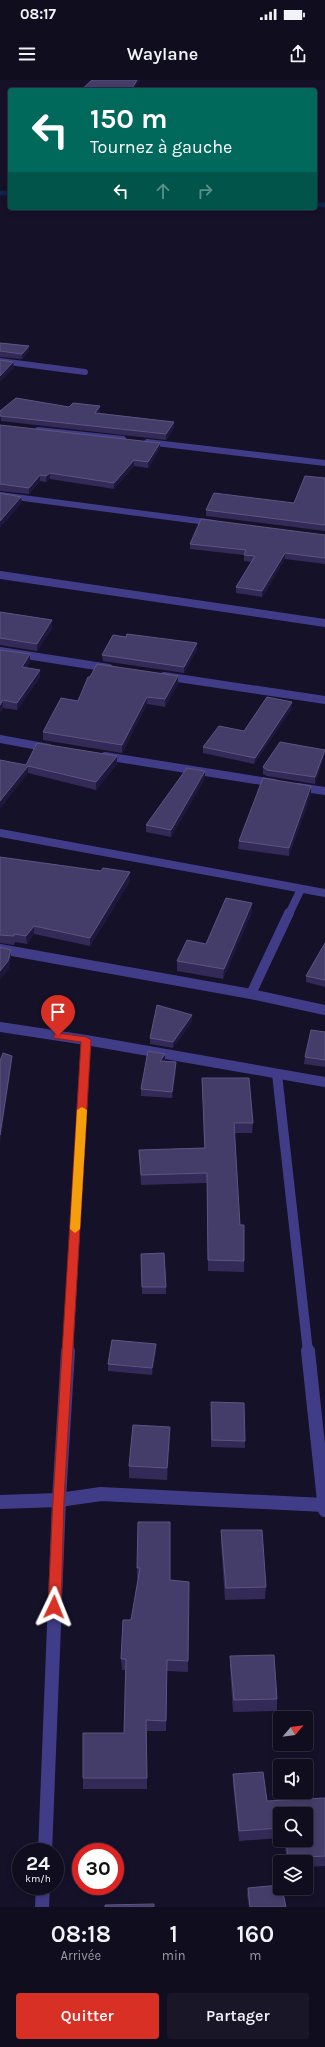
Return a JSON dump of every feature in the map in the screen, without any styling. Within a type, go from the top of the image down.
[{"type":"street","points":[[0,361],[85,372]]},
{"type":"street","points":[[30,429],[130,440]]},
{"type":"street","points":[[137,441],[325,463]]},
{"type":"street","points":[[0,495],[223,524]]},
{"type":"street","points":[[0,575],[325,623]]},
{"type":"street","points":[[0,651],[116,669]]},
{"type":"street","points":[[155,674],[325,700]]},
{"type":"street","points":[[0,739],[55,749]]},
{"type":"street","points":[[93,755],[325,791]]},
{"type":"street","points":[[0,833],[325,894]]},
{"type":"street","points":[[251,994],[301,889]]},
{"type":"street","points":[[0,949],[251,994],[325,1010]]},
{"type":"street","points":[[0,1027],[86,1040],[325,1082]]},
{"type":"street","points":[[45,1843],[59,1500],[86,1040]]},
{"type":"street","points":[[0,1502],[59,1500],[101,1494],[325,1507],[277,1074]]},
{"type":"street","points":[[42,1907],[43,1895]]},
{"type":"building","points":[[92,80],[137,80],[132,88],[83,88]]},
{"type":"building","points":[[0,343],[29,346],[22,354],[0,351]]},
{"type":"building","points":[[0,360],[13,362],[0,376]]},
{"type":"building","points":[[16,398],[69,407],[73,403],[100,406],[95,413],[174,422],[166,434],[0,416],[0,411]]},
{"type":"building","points":[[0,425],[160,443],[148,462],[134,460],[114,483],[50,473],[46,476],[40,475],[29,488],[0,484]]},
{"type":"building","points":[[305,476],[325,478],[325,525],[206,510],[214,493],[294,503]]},
{"type":"building","points":[[0,493],[21,497],[0,521]]},
{"type":"building","points":[[201,519],[325,535],[325,558],[285,553],[262,591],[236,587],[255,556],[244,555],[246,550],[190,544]]},
{"type":"building","points":[[0,612],[52,620],[37,644],[0,638]]},
{"type":"building","points":[[127,634],[197,643],[184,667],[102,655],[113,635],[126,637]]},
{"type":"building","points":[[0,650],[30,654],[22,667],[40,670],[17,703],[3,700],[0,705]]},
{"type":"building","points":[[97,664],[178,676],[165,699],[147,697],[122,745],[43,732],[61,698],[78,701],[88,677],[90,677]]},
{"type":"building","points":[[267,697],[292,702],[255,758],[203,747],[219,726],[244,731]]},
{"type":"building","points":[[280,742],[325,750],[315,777],[267,770],[263,767]]},
{"type":"building","points":[[37,743],[117,756],[96,782],[28,766],[0,801],[0,760],[26,765]]},
{"type":"building","points":[[187,768],[205,771],[171,830],[146,825]]},
{"type":"building","points":[[263,778],[311,786],[289,848],[239,841]]},
{"type":"building","points":[[0,857],[101,871],[103,868],[130,872],[90,938],[34,926],[26,936],[14,934],[14,936],[0,935]]},
{"type":"building","points":[[226,898],[252,903],[224,969],[177,961],[187,940],[206,944]]},
{"type":"building","points":[[325,943],[325,980],[306,976]]},
{"type":"building","points":[[0,947],[11,950],[8,961],[0,971]]},
{"type":"building","points":[[157,1005],[192,1015],[173,1042],[150,1038]]},
{"type":"building","points":[[311,1030],[325,1032],[325,1060],[305,1057]]},
{"type":"building","points":[[148,1051],[165,1054],[160,1061],[176,1062],[172,1092],[141,1089]]},
{"type":"building","points":[[3,1053],[12,1056],[0,1135],[0,1061]]},
{"type":"building","points":[[202,1078],[249,1078],[253,1123],[234,1123],[240,1225],[244,1225],[244,1261],[208,1260],[207,1173],[141,1175],[139,1150],[205,1148]]},
{"type":"building","points":[[164,1253],[166,1287],[142,1287],[141,1254]]},
{"type":"building","points":[[112,1340],[156,1344],[152,1368],[108,1364]]},
{"type":"building","points":[[211,1402],[244,1403],[245,1441],[212,1440]]},
{"type":"building","points":[[133,1425],[170,1427],[167,1468],[129,1466]]},
{"type":"building","points":[[138,1522],[170,1522],[170,1580],[189,1582],[188,1661],[167,1660],[166,1721],[146,1720],[147,1778],[83,1778],[83,1733],[124,1733],[126,1659],[121,1659],[123,1620],[131,1620],[140,1568],[137,1568]]},
{"type":"building","points":[[221,1530],[262,1530],[266,1587],[226,1588]]},
{"type":"building","points":[[274,1655],[277,1699],[234,1700],[230,1656]]},
{"type":"building","points":[[263,1772],[267,1801],[325,1798],[325,1856],[288,1855],[287,1847],[313,1847],[313,1807],[273,1807],[273,1829],[239,1831],[233,1774]]},
{"type":"building","points":[[273,1886],[273,1895],[283,1895],[286,1907],[250,1907],[248,1888]]},
{"type":"building","points":[[154,1904],[154,1907],[105,1907],[105,1905]]},
{"type":"waterway","points":[[0,193],[8,193]]},
{"type":"waterway","points":[[317,204],[325,205]]},
{"type":"slow traffic","points":[[75,1229],[82,1110]]},
{"type":"route","points":[[54,1607],[86,1040],[58,1036]]}]
